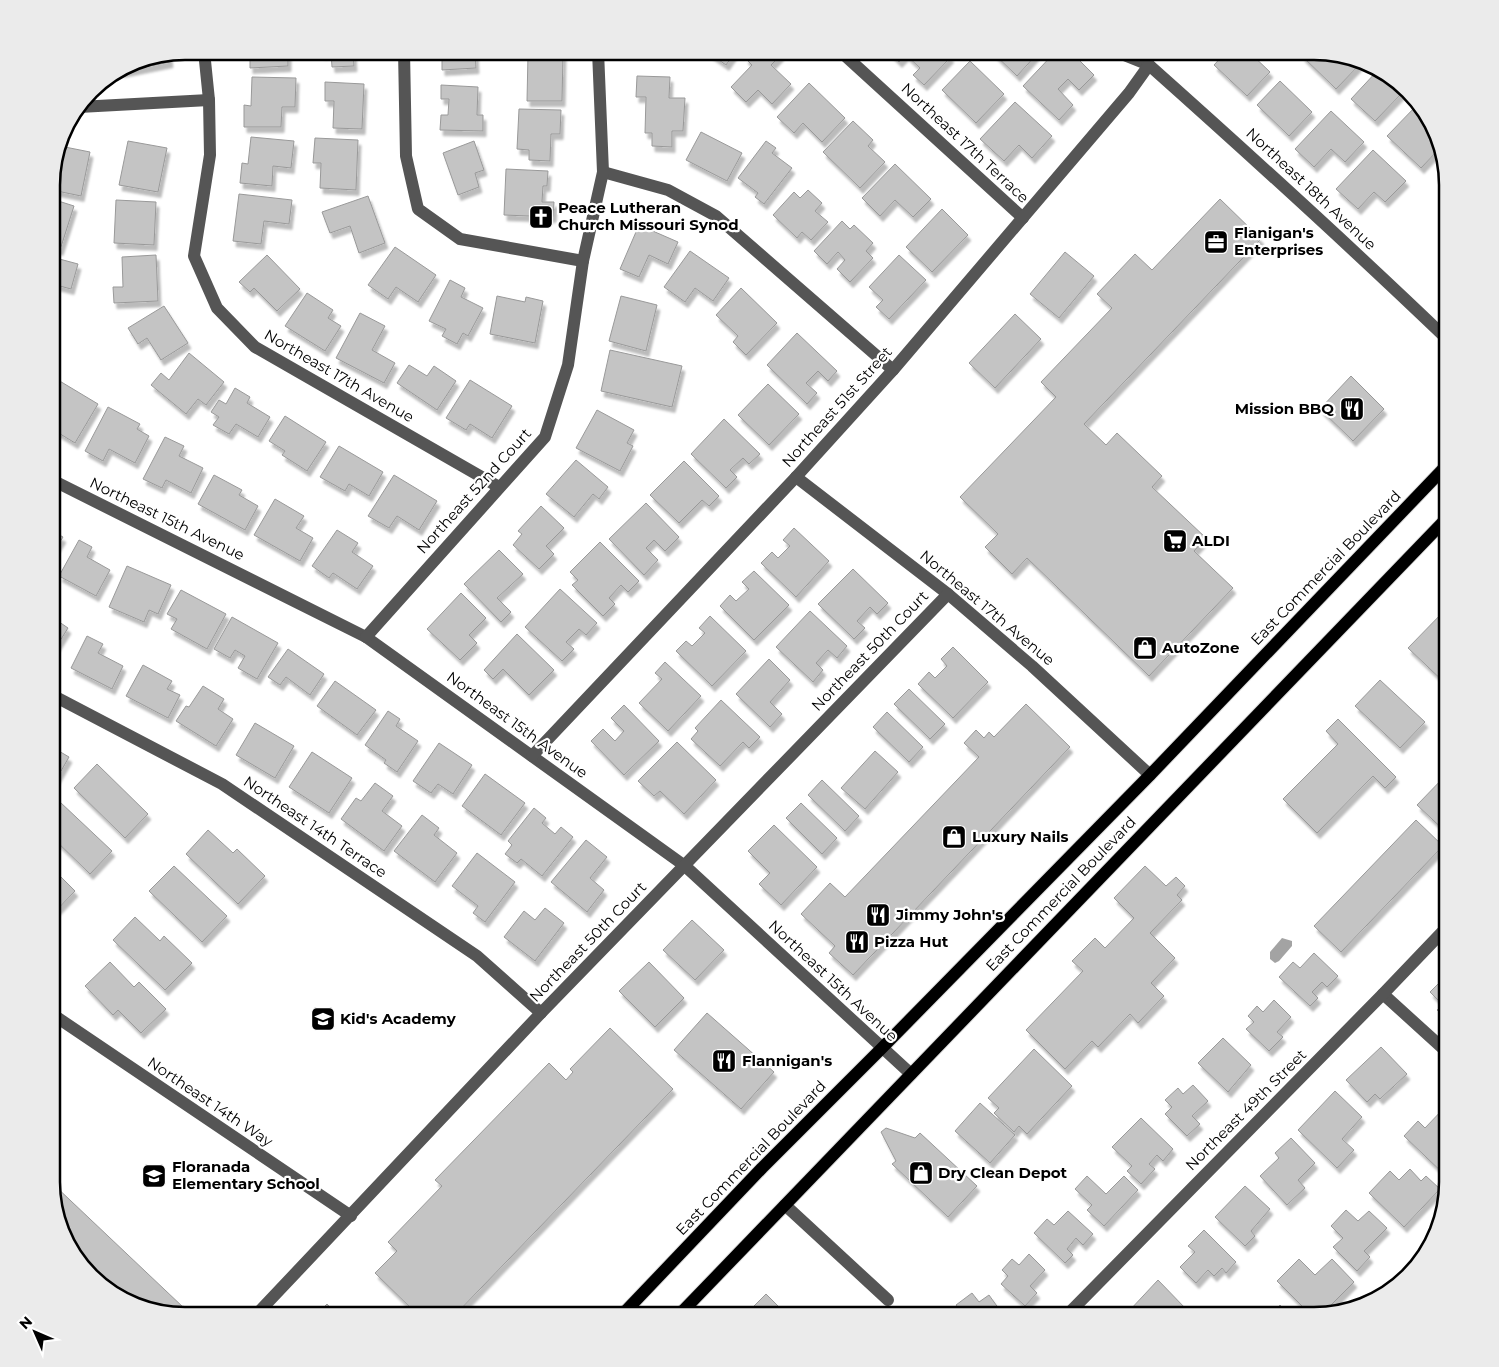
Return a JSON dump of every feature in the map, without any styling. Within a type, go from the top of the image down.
[{"type":"main road","name":"East Commercial Boulevard","points":[[630,1307],[762,1168],[1150,775],[1439,473]]},
{"type":"main road","name":"East Commercial Boulevard","points":[[687,1307],[1439,526]]},
{"type":"street","name":"Northeast 17th Avenue","points":[[205,60],[209,100],[210,155],[194,256],[217,308],[254,348],[499,487]]},
{"type":"street","points":[[404,60],[406,156],[418,209],[460,239],[583,261]]},
{"type":"street","name":"Northeast 52nd Court","points":[[366,636],[545,437],[568,365],[583,261],[603,172],[598,60]]},
{"type":"street","name":"Northeast 17th Terrace","points":[[850,60],[1023,218]]},
{"type":"street","name":"Northeast 18th Avenue","points":[[1136,60],[1149,65]]},
{"type":"street","name":"Northeast 18th Avenue","points":[[1146,60],[1149,65],[1235,142],[1439,332]]},
{"type":"street","name":"Northeast 51st Street","points":[[532,756],[796,477],[893,370],[1129,93],[1149,65]]},
{"type":"street","points":[[88,106],[209,100]]},
{"type":"street","points":[[603,172],[668,190],[716,216],[893,370]]},
{"type":"street","name":"Northeast 17th Avenue","points":[[796,477],[948,594],[1032,666],[1150,775]]},
{"type":"street","name":"Northeast 15th Avenue","points":[[60,484],[366,636],[685,866],[911,1074]]},
{"type":"street","name":"Northeast 50th Court","points":[[264,1307],[541,1013],[948,594]]},
{"type":"street","name":"Northeast 14th Terrace","points":[[60,700],[222,784],[477,956],[541,1013]]},
{"type":"street","name":"Northeast 49th Street","points":[[1075,1307],[1439,935]]},
{"type":"street","points":[[1383,994],[1439,1045]]},
{"type":"street","name":"Northeast 14th Way","points":[[60,1019],[351,1216]]},
{"type":"street","points":[[785,1205],[888,1300]]},
{"type":"shaded area","points":[[1282,938],[1292,941],[1292,946],[1275,963],[1270,959],[1270,952]]},
{"type":"building","points":[[250,60],[288,60],[288,66],[250,68]]},
{"type":"building","points":[[332,60],[354,60],[354,66],[332,67]]},
{"type":"building","points":[[442,60],[476,60],[476,68],[442,70]]},
{"type":"building","points":[[528,60],[563,60],[562,101],[527,101]]},
{"type":"building","points":[[719,60],[730,60],[726,65]]},
{"type":"building","points":[[747,60],[776,60],[771,65],[791,84],[772,104],[758,90],[746,102],[731,87],[752,65]]},
{"type":"building","points":[[911,60],[948,60],[924,85],[913,75],[920,68]]},
{"type":"building","points":[[1000,60],[1032,60],[1017,76]]},
{"type":"building","points":[[1048,60],[1079,60],[1094,75],[1079,90],[1068,79],[1058,89],[1073,105],[1059,120],[1023,86]]},
{"type":"building","points":[[1219,60],[1257,60],[1270,72],[1247,96],[1214,65]]},
{"type":"building","points":[[1306,60],[1339,62],[1357,68],[1336,89]]},
{"type":"building","points":[[970,61],[1004,94],[976,123],[942,90]]},
{"type":"building","points":[[160,62],[170,62],[139,68]]},
{"type":"building","points":[[1373,75],[1384,81],[1400,95],[1375,121],[1351,99]]},
{"type":"building","points":[[637,76],[670,77],[669,98],[685,98],[683,131],[672,131],[672,147],[652,146],[652,133],[645,133],[646,97],[636,97]]},
{"type":"building","points":[[252,77],[296,78],[295,107],[282,107],[281,127],[244,127],[244,105],[251,106]]},
{"type":"building","points":[[1280,81],[1312,112],[1289,136],[1257,105]]},
{"type":"building","points":[[325,82],[364,84],[362,129],[333,128],[334,101],[325,101]]},
{"type":"building","points":[[809,83],[845,118],[822,142],[803,123],[794,133],[777,117]]},
{"type":"building","points":[[441,85],[478,87],[477,115],[483,115],[483,131],[440,130],[441,115],[448,115],[449,99],[441,99]]},
{"type":"building","points":[[1015,102],[1052,136],[1032,158],[1019,145],[1004,161],[980,139]]},
{"type":"building","points":[[519,109],[561,110],[560,134],[551,134],[550,161],[529,160],[529,150],[517,149]]},
{"type":"building","points":[[1413,109],[1430,137],[1435,153],[1421,168],[1387,136]]},
{"type":"building","points":[[1331,111],[1364,142],[1345,162],[1331,149],[1314,167],[1295,149]]},
{"type":"building","points":[[853,121],[873,140],[868,146],[885,162],[860,188],[823,152]]},
{"type":"building","points":[[701,132],[742,153],[727,181],[686,160]]},
{"type":"building","points":[[251,137],[294,141],[291,168],[273,166],[272,186],[240,183],[242,163],[248,164]]},
{"type":"building","points":[[315,138],[358,140],[356,190],[320,188],[321,163],[313,163]]},
{"type":"building","points":[[128,141],[167,148],[158,192],[119,185]]},
{"type":"building","points":[[474,141],[484,170],[475,173],[479,187],[458,195],[443,153]]},
{"type":"building","points":[[766,141],[776,148],[772,153],[792,168],[764,204],[755,197],[758,193],[738,178]]},
{"type":"building","points":[[66,147],[90,152],[81,196],[60,192],[61,168]]},
{"type":"building","points":[[1373,150],[1406,181],[1385,202],[1374,192],[1358,209],[1336,189]]},
{"type":"building","points":[[895,164],[931,199],[913,217],[895,200],[880,216],[862,198]]},
{"type":"building","points":[[506,169],[548,171],[547,186],[543,186],[542,202],[554,202],[553,217],[504,215]]},
{"type":"building","points":[[808,190],[822,203],[815,211],[828,222],[811,240],[802,232],[797,238],[773,215],[794,192],[800,198]]},
{"type":"building","points":[[239,194],[292,200],[289,224],[264,221],[261,244],[233,241]]},
{"type":"building","points":[[368,196],[385,243],[359,253],[350,226],[330,233],[322,212]]},
{"type":"building","points":[[1220,199],[1261,239],[1084,424],[1106,445],[1117,433],[1162,476],[1152,487],[1206,538],[1194,551],[1233,588],[1149,676],[1027,558],[1012,574],[985,547],[998,534],[960,497],[1056,397],[1041,382],[1112,308],[1097,294],[1135,254],[1152,270]]},
{"type":"building","points":[[116,200],[156,202],[154,245],[114,243]]},
{"type":"building","points":[[60,202],[74,206],[60,250]]},
{"type":"building","points":[[942,209],[968,235],[932,272],[906,247]]},
{"type":"building","points":[[842,221],[850,229],[854,225],[873,243],[866,251],[873,258],[850,282],[837,269],[845,260],[838,252],[827,264],[814,251]]},
{"type":"building","points":[[639,225],[678,242],[668,264],[649,255],[639,277],[620,269]]},
{"type":"building","points":[[395,247],[436,275],[418,302],[396,287],[388,299],[368,285]]},
{"type":"building","points":[[690,251],[729,278],[713,301],[695,288],[685,302],[664,287]]},
{"type":"building","points":[[1065,252],[1094,276],[1059,318],[1030,294]]},
{"type":"building","points":[[156,255],[158,301],[114,303],[113,287],[123,287],[122,257]]},
{"type":"building","points":[[267,255],[300,289],[277,311],[254,288],[250,292],[239,282]]},
{"type":"building","points":[[899,255],[926,280],[889,319],[876,307],[883,300],[869,287]]},
{"type":"building","points":[[60,259],[78,264],[71,289],[60,286]]},
{"type":"building","points":[[450,280],[465,288],[461,297],[483,308],[468,336],[463,333],[457,344],[442,336],[446,329],[429,321]]},
{"type":"building","points":[[741,288],[777,323],[746,355],[733,342],[738,336],[716,315]]},
{"type":"building","points":[[307,293],[333,310],[328,318],[341,326],[325,351],[285,326]]},
{"type":"building","points":[[497,296],[525,302],[526,297],[543,301],[535,343],[490,334]]},
{"type":"building","points":[[621,296],[657,305],[646,351],[609,341]]},
{"type":"building","points":[[164,306],[188,343],[161,360],[147,338],[138,344],[128,328]]},
{"type":"building","points":[[360,313],[385,326],[372,350],[395,363],[384,383],[336,358]]},
{"type":"building","points":[[1015,314],[1041,339],[995,388],[969,363]]},
{"type":"building","points":[[797,333],[837,371],[828,381],[818,371],[806,383],[817,393],[807,404],[767,365]]},
{"type":"building","points":[[610,350],[682,366],[672,407],[601,391]]},
{"type":"building","points":[[189,353],[224,382],[206,405],[198,399],[186,414],[151,385],[161,373],[169,380]]},
{"type":"building","points":[[409,365],[427,376],[434,366],[456,381],[437,410],[397,383]]},
{"type":"building","points":[[1351,376],[1384,409],[1353,441],[1320,409]]},
{"type":"building","points":[[470,380],[512,406],[492,438],[470,424],[466,430],[446,418]]},
{"type":"building","points":[[60,381],[98,404],[75,443],[60,434]]},
{"type":"building","points":[[768,384],[799,414],[769,445],[738,415]]},
{"type":"building","points":[[235,388],[250,397],[247,403],[270,417],[258,437],[236,424],[229,434],[213,425],[219,417],[211,412],[219,400],[226,404]]},
{"type":"building","points":[[108,407],[140,424],[137,429],[149,436],[135,463],[109,449],[103,461],[85,451]]},
{"type":"building","points":[[597,410],[634,430],[627,443],[633,446],[620,471],[576,448]]},
{"type":"building","points":[[285,416],[326,442],[307,471],[282,455],[285,451],[269,441]]},
{"type":"building","points":[[724,419],[760,454],[749,464],[743,458],[730,470],[737,477],[726,488],[691,454]]},
{"type":"building","points":[[165,437],[184,446],[179,456],[203,468],[191,493],[166,480],[162,488],[143,479]]},
{"type":"building","points":[[339,446],[383,472],[369,496],[349,484],[345,491],[320,477]]},
{"type":"building","points":[[576,460],[608,487],[599,499],[593,494],[574,517],[546,494]]},
{"type":"building","points":[[684,461],[719,496],[709,506],[702,500],[679,523],[650,495]]},
{"type":"building","points":[[214,475],[242,490],[239,495],[258,506],[245,530],[198,504]]},
{"type":"building","points":[[394,475],[437,501],[419,530],[397,516],[389,528],[368,516]]},
{"type":"building","points":[[275,499],[304,516],[296,528],[313,538],[300,561],[254,535]]},
{"type":"building","points":[[646,503],[679,537],[665,551],[654,540],[646,548],[658,560],[644,575],[609,539]]},
{"type":"building","points":[[541,506],[564,528],[546,546],[554,554],[539,569],[513,545],[522,534],[518,531]]},
{"type":"building","points":[[794,528],[829,561],[796,597],[761,563],[772,552],[778,558],[790,546],[783,540]]},
{"type":"building","points":[[337,530],[358,543],[352,552],[373,566],[357,589],[333,573],[329,578],[312,566]]},
{"type":"building","points":[[79,540],[92,547],[87,557],[110,570],[96,596],[60,577]]},
{"type":"building","points":[[600,542],[639,581],[628,592],[621,585],[609,598],[615,604],[603,616],[572,585],[578,580],[570,572]]},
{"type":"building","points":[[499,550],[523,574],[497,598],[511,612],[501,622],[464,584]]},
{"type":"building","points":[[127,566],[171,585],[158,614],[149,610],[144,622],[109,607]]},
{"type":"building","points":[[853,569],[888,603],[877,614],[870,607],[857,621],[865,628],[854,639],[818,604]]},
{"type":"building","points":[[754,571],[789,605],[754,640],[720,606],[730,595],[736,601],[749,589],[742,582]]},
{"type":"building","points":[[560,589],[597,623],[586,635],[579,629],[566,642],[574,649],[562,661],[525,627]]},
{"type":"building","points":[[181,590],[226,614],[207,649],[171,629],[177,619],[167,614]]},
{"type":"building","points":[[461,593],[486,618],[469,635],[477,643],[460,660],[427,629]]},
{"type":"building","points":[[810,611],[847,646],[837,658],[828,650],[816,663],[823,670],[813,682],[776,647]]},
{"type":"building","points":[[710,616],[746,651],[712,686],[676,651],[686,641],[692,646],[705,633],[699,628]]},
{"type":"building","points":[[1439,616],[1439,677],[1408,648]]},
{"type":"building","points":[[232,617],[278,643],[257,679],[238,668],[245,656],[235,650],[230,658],[214,649]]},
{"type":"building","points":[[60,622],[68,628],[60,641]]},
{"type":"building","points":[[517,634],[554,670],[529,695],[503,669],[493,679],[484,670]]},
{"type":"building","points":[[87,636],[103,644],[98,653],[123,666],[112,689],[71,668]]},
{"type":"building","points":[[953,647],[988,682],[953,718],[918,684],[929,672],[935,678],[947,666],[941,659]]},
{"type":"building","points":[[288,649],[324,674],[310,695],[286,677],[280,685],[268,677]]},
{"type":"building","points":[[769,659],[790,680],[770,702],[782,714],[770,727],[736,694]]},
{"type":"building","points":[[665,662],[701,696],[668,731],[639,703],[662,679],[655,673]]},
{"type":"building","points":[[143,665],[172,681],[167,689],[180,695],[168,718],[126,696]]},
{"type":"building","points":[[1380,680],[1425,722],[1400,748],[1355,706]]},
{"type":"building","points":[[335,681],[376,710],[357,735],[317,706]]},
{"type":"building","points":[[203,686],[224,699],[218,709],[233,719],[216,746],[176,721],[186,706],[189,707]]},
{"type":"building","points":[[909,689],[945,724],[930,739],[894,704]]},
{"type":"building","points":[[721,700],[760,737],[749,748],[743,742],[720,766],[691,739],[698,731],[695,728]]},
{"type":"building","points":[[1026,704],[1070,747],[853,975],[829,953],[835,946],[801,914],[830,883],[845,897],[979,757],[964,743],[976,730],[984,738],[989,732],[994,737]]},
{"type":"building","points":[[624,705],[659,741],[624,775],[591,741],[603,729],[615,741],[624,731],[611,718]]},
{"type":"building","points":[[388,711],[400,719],[396,726],[418,741],[397,772],[384,763],[386,760],[365,745]]},
{"type":"building","points":[[887,712],[923,747],[909,762],[873,727]]},
{"type":"building","points":[[1338,719],[1396,777],[1385,788],[1373,776],[1317,833],[1283,799],[1338,744],[1326,731]]},
{"type":"building","points":[[255,723],[294,746],[275,778],[236,755]]},
{"type":"building","points":[[677,742],[716,780],[684,814],[660,791],[654,796],[638,781]]},
{"type":"building","points":[[439,743],[472,765],[453,794],[438,784],[431,793],[413,781]]},
{"type":"building","points":[[875,751],[898,772],[865,809],[841,788]]},
{"type":"building","points":[[60,752],[69,757],[60,773]]},
{"type":"building","points":[[312,752],[352,778],[329,813],[289,787]]},
{"type":"building","points":[[97,764],[148,814],[125,838],[74,788]]},
{"type":"building","points":[[485,774],[525,803],[501,835],[462,806]]},
{"type":"building","points":[[822,780],[859,816],[845,831],[808,795]]},
{"type":"building","points":[[1439,782],[1439,826],[1417,805]]},
{"type":"building","points":[[375,783],[393,796],[382,811],[402,826],[384,851],[341,819],[356,798],[361,801]]},
{"type":"building","points":[[60,802],[112,851],[90,874],[60,845]]},
{"type":"building","points":[[801,803],[837,838],[822,854],[786,818]]},
{"type":"building","points":[[534,808],[546,818],[542,823],[555,834],[561,827],[573,837],[542,876],[521,859],[517,863],[505,854],[512,845],[508,841]]},
{"type":"building","points":[[422,815],[439,828],[434,835],[457,853],[435,882],[394,851]]},
{"type":"building","points":[[1416,820],[1439,842],[1439,850],[1341,952],[1314,926]]},
{"type":"building","points":[[774,825],[817,867],[781,905],[759,884],[770,873],[748,851]]},
{"type":"building","points":[[208,830],[233,853],[237,849],[265,876],[238,904],[186,854]]},
{"type":"building","points":[[586,840],[607,857],[590,878],[604,890],[587,912],[551,882]]},
{"type":"building","points":[[477,853],[515,882],[485,922],[473,913],[478,906],[452,886]]},
{"type":"building","points":[[174,866],[227,916],[202,942],[149,891]]},
{"type":"building","points":[[1145,866],[1166,886],[1176,877],[1185,886],[1177,895],[1182,900],[1150,933],[1175,958],[1151,983],[1164,996],[1138,1023],[1130,1014],[1098,1047],[1092,1041],[1065,1069],[1026,1030],[1083,971],[1072,961],[1095,938],[1105,948],[1134,918],[1114,898]]},
{"type":"building","points":[[60,876],[75,891],[60,907]]},
{"type":"building","points":[[545,908],[564,923],[535,961],[504,937],[524,911],[535,920]]},
{"type":"building","points":[[135,917],[160,941],[164,936],[192,963],[165,990],[113,940]]},
{"type":"building","points":[[692,920],[724,950],[695,980],[663,950]]},
{"type":"building","points":[[1314,953],[1338,976],[1327,987],[1322,982],[1312,992],[1318,998],[1310,1006],[1279,977],[1293,962],[1300,968]]},
{"type":"building","points":[[110,962],[134,987],[139,982],[166,1009],[141,1033],[118,1010],[113,1015],[85,986]]},
{"type":"building","points":[[649,962],[684,998],[655,1027],[619,991]]},
{"type":"building","points":[[1439,983],[1439,1001],[1430,992]]},
{"type":"building","points":[[1274,1000],[1291,1017],[1277,1032],[1283,1037],[1269,1051],[1246,1029],[1254,1022],[1248,1016],[1257,1006],[1263,1012]]},
{"type":"building","points":[[707,1013],[774,1072],[741,1109],[674,1050]]},
{"type":"building","points":[[610,1028],[673,1089],[463,1307],[410,1307],[375,1273],[397,1251],[388,1242],[442,1186],[435,1180],[549,1063],[566,1080],[573,1072],[570,1069]]},
{"type":"building","points":[[1223,1038],[1251,1065],[1228,1092],[1198,1063]]},
{"type":"building","points":[[1381,1047],[1407,1074],[1380,1099],[1375,1094],[1367,1102],[1346,1080]]},
{"type":"building","points":[[1034,1049],[1072,1086],[1027,1134],[1019,1126],[1014,1132],[994,1113],[999,1108],[988,1098]]},
{"type":"building","points":[[1193,1085],[1208,1101],[1192,1116],[1200,1124],[1187,1136],[1165,1114],[1172,1107],[1165,1100],[1178,1088],[1183,1094]]},
{"type":"building","points":[[1335,1091],[1362,1117],[1342,1139],[1354,1150],[1337,1168],[1298,1130]]},
{"type":"building","points":[[980,1103],[1015,1135],[990,1163],[955,1131]]},
{"type":"building","points":[[1439,1113],[1439,1169],[1404,1136],[1418,1121],[1425,1128]]},
{"type":"building","points":[[1141,1118],[1173,1149],[1163,1161],[1157,1155],[1149,1164],[1155,1169],[1141,1184],[1127,1171],[1132,1166],[1112,1147]]},
{"type":"building","points":[[886,1128],[915,1138],[920,1133],[977,1186],[948,1217],[892,1164],[896,1161],[881,1132]]},
{"type":"building","points":[[1291,1138],[1315,1163],[1298,1180],[1305,1188],[1287,1205],[1260,1176],[1279,1158],[1275,1153]]},
{"type":"building","points":[[1410,1169],[1421,1181],[1426,1176],[1439,1188],[1404,1227],[1369,1193],[1390,1171],[1399,1180]]},
{"type":"building","points":[[1087,1176],[1106,1194],[1124,1176],[1138,1190],[1104,1226],[1087,1210],[1092,1205],[1075,1189]]},
{"type":"building","points":[[1245,1186],[1270,1209],[1251,1231],[1255,1236],[1245,1246],[1215,1217]]},
{"type":"building","points":[[60,1191],[183,1307],[160,1305],[137,1298],[115,1286],[102,1276],[81,1252],[69,1230],[62,1207]]},
{"type":"building","points":[[1346,1210],[1358,1221],[1369,1211],[1387,1228],[1364,1251],[1370,1257],[1357,1271],[1333,1247],[1343,1238],[1331,1226]]},
{"type":"building","points":[[1068,1211],[1093,1234],[1083,1245],[1076,1238],[1067,1249],[1073,1255],[1065,1263],[1034,1233],[1047,1219],[1054,1225]]},
{"type":"building","points":[[1204,1230],[1236,1262],[1226,1273],[1222,1268],[1214,1276],[1208,1270],[1196,1283],[1180,1267],[1195,1252],[1188,1246]]},
{"type":"building","points":[[1029,1254],[1045,1270],[1030,1286],[1037,1293],[1025,1306],[1001,1284],[1008,1276],[1002,1270],[1012,1259],[1019,1265]]},
{"type":"building","points":[[1299,1259],[1315,1275],[1332,1259],[1354,1282],[1330,1306],[1303,1307],[1277,1281]]},
{"type":"building","points":[[1158,1280],[1184,1307],[1133,1307]]},
{"type":"building","points":[[972,1293],[979,1302],[989,1295],[998,1307],[958,1307],[956,1305]]},
{"type":"building","points":[[766,1294],[779,1307],[753,1307]]},
{"type":"place","name":"Peace Lutheran Church Missouri Synod","points":[[541,217]]},
{"type":"place","name":"Flanigan's Enterprises","points":[[1216,242]]},
{"type":"place","name":"Mission BBQ","points":[[1352,409]]},
{"type":"place","name":"ALDI","points":[[1175,541]]},
{"type":"place","name":"AutoZone","points":[[1145,648]]},
{"type":"place","name":"Luxury Nails","points":[[954,837]]},
{"type":"place","name":"Jimmy John's","points":[[878,915]]},
{"type":"place","name":"Pizza Hut","points":[[857,942]]},
{"type":"place","name":"Kid's Academy","points":[[323,1019]]},
{"type":"place","name":"Flannigan's","points":[[724,1061]]},
{"type":"place","name":"Dry Clean Depot","points":[[921,1173]]},
{"type":"place","name":"Floranada Elementary School","points":[[154,1176]]}]
